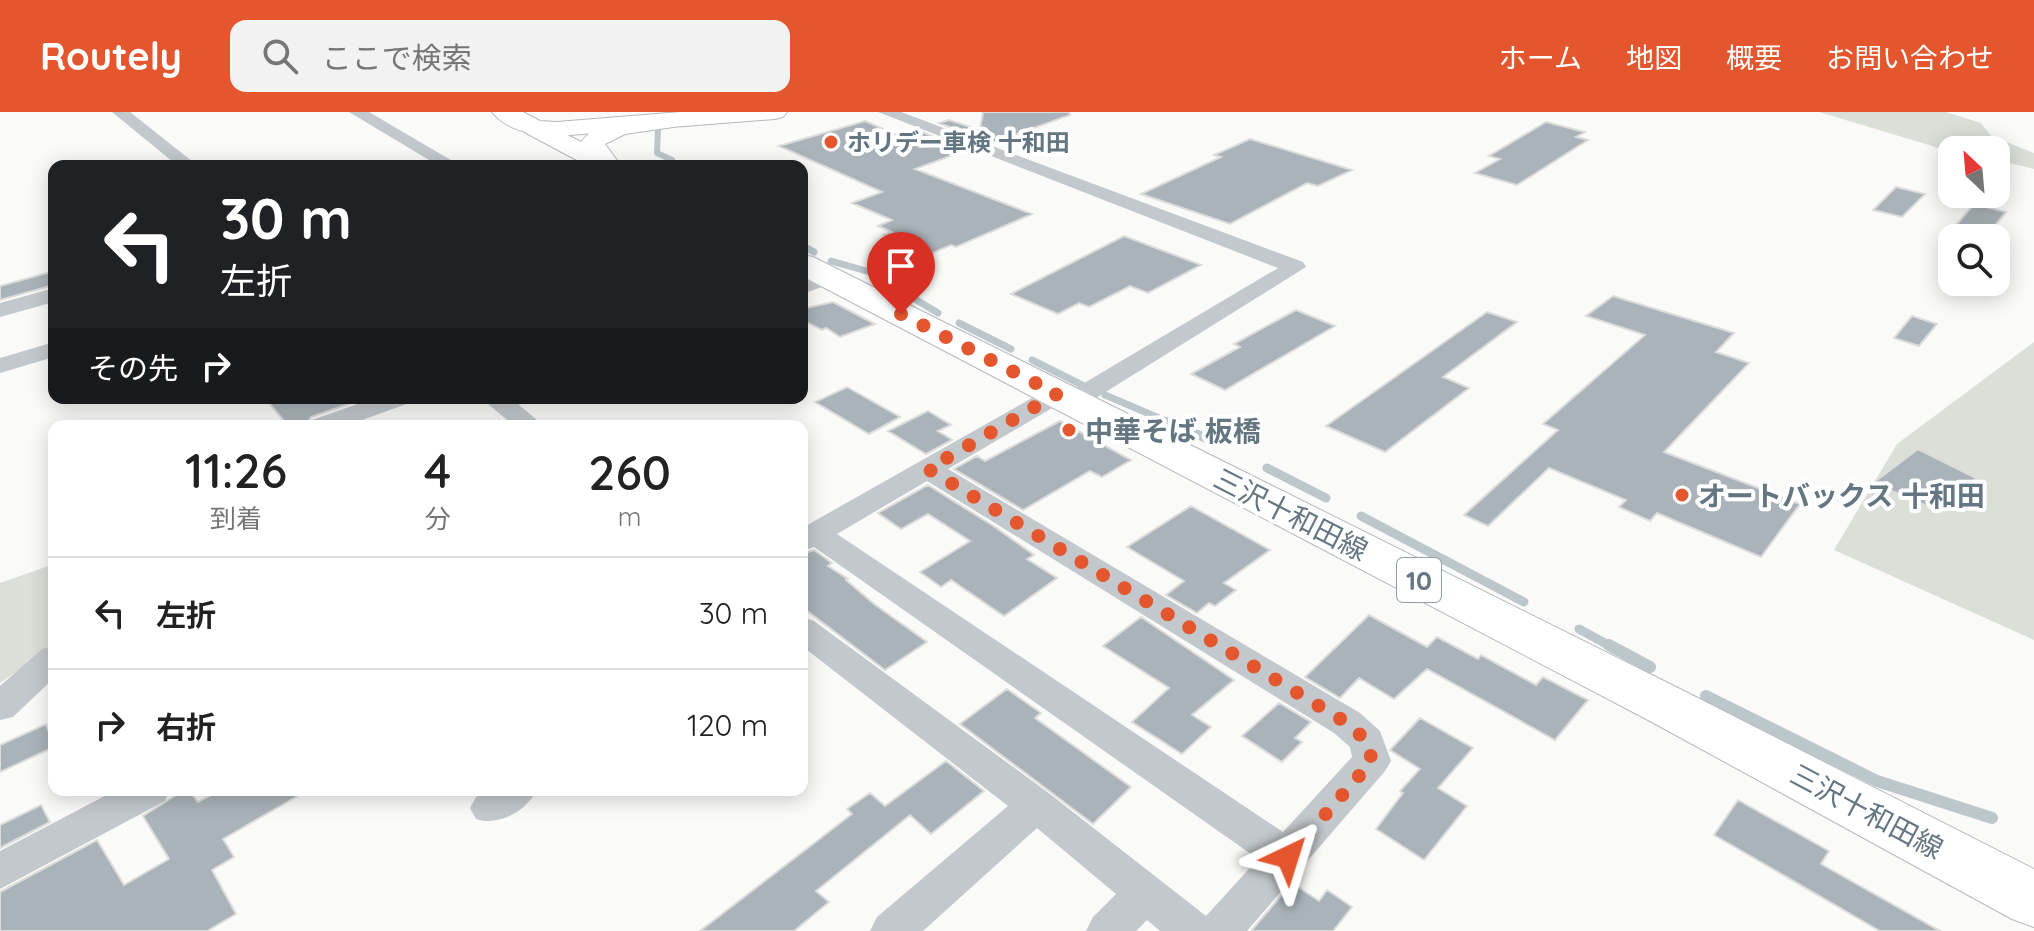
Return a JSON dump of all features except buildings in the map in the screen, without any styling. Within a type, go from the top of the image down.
[{"type":"main road","points":[[504,112],[556,128],[600,160]]},
{"type":"main road","points":[[556,128],[775,112]]},
{"type":"main road","points":[[556,128],[614,117],[733,115]]},
{"type":"main road","points":[[603,160],[591,146],[598,137],[615,130],[664,122]]},
{"type":"main road","name":"三沢十和田線","points":[[811,276],[1064,398],[1669,707],[2034,900]]},
{"type":"street","points":[[120,112],[181,160]]},
{"type":"street","points":[[357,112],[441,160]]},
{"type":"street","points":[[886,112],[1295,267],[809,537],[1288,857]]},
{"type":"street","points":[[0,310],[48,297]]},
{"type":"street","points":[[0,366],[48,351]]},
{"type":"street","points":[[338,420],[383,404]]},
{"type":"street","points":[[928,469],[1347,723],[1367,741],[1372,761],[1220,931]]},
{"type":"street","points":[[808,634],[1036,805],[1192,931]]},
{"type":"street","points":[[0,707],[48,663]]},
{"type":"street","points":[[0,871],[140,796]]},
{"type":"street","points":[[892,931],[1036,805]]},
{"type":"street","points":[[1108,931],[1144,894]]},
{"type":"shaded area","points":[[1819,112],[1946,112],[1981,123],[1991,136],[1938,136],[1938,148]]},
{"type":"shaded area","points":[[2010,144],[2034,153],[2034,169],[2010,163]]},
{"type":"shaded area","points":[[2034,342],[2034,640],[1834,550],[1897,444]]},
{"type":"shaded area","points":[[48,566],[48,650],[0,683],[0,583]]},
{"type":"waterway","points":[[658,129],[657,153],[672,160]]},
{"type":"waterway","points":[[808,249],[814,252]]},
{"type":"waterway","points":[[831,261],[870,272],[938,313]]},
{"type":"waterway","points":[[959,323],[1011,349]]},
{"type":"waterway","points":[[1032,360],[1082,385]]},
{"type":"waterway","points":[[1105,395],[1173,424]]},
{"type":"waterway","points":[[1168,422],[1215,442]]},
{"type":"waterway","points":[[1267,468],[1326,498]]},
{"type":"waterway","points":[[1361,516],[1524,602]]},
{"type":"waterway","points":[[1579,629],[1612,647]]},
{"type":"waterway","points":[[1609,645],[1650,667]]},
{"type":"waterway","points":[[1706,696],[1877,781],[1992,818]]},
{"type":"place","name":"ホリデー車検 十和田","points":[[831,142]]},
{"type":"place","name":"中華そば 板橋","points":[[1069,430]]},
{"type":"place","name":"オートバックス 十和田","points":[[1682,495]]},
{"type":"route","points":[[901,314],[1057,394],[928,469],[1347,723],[1367,741],[1372,761],[1288,857]]}]
